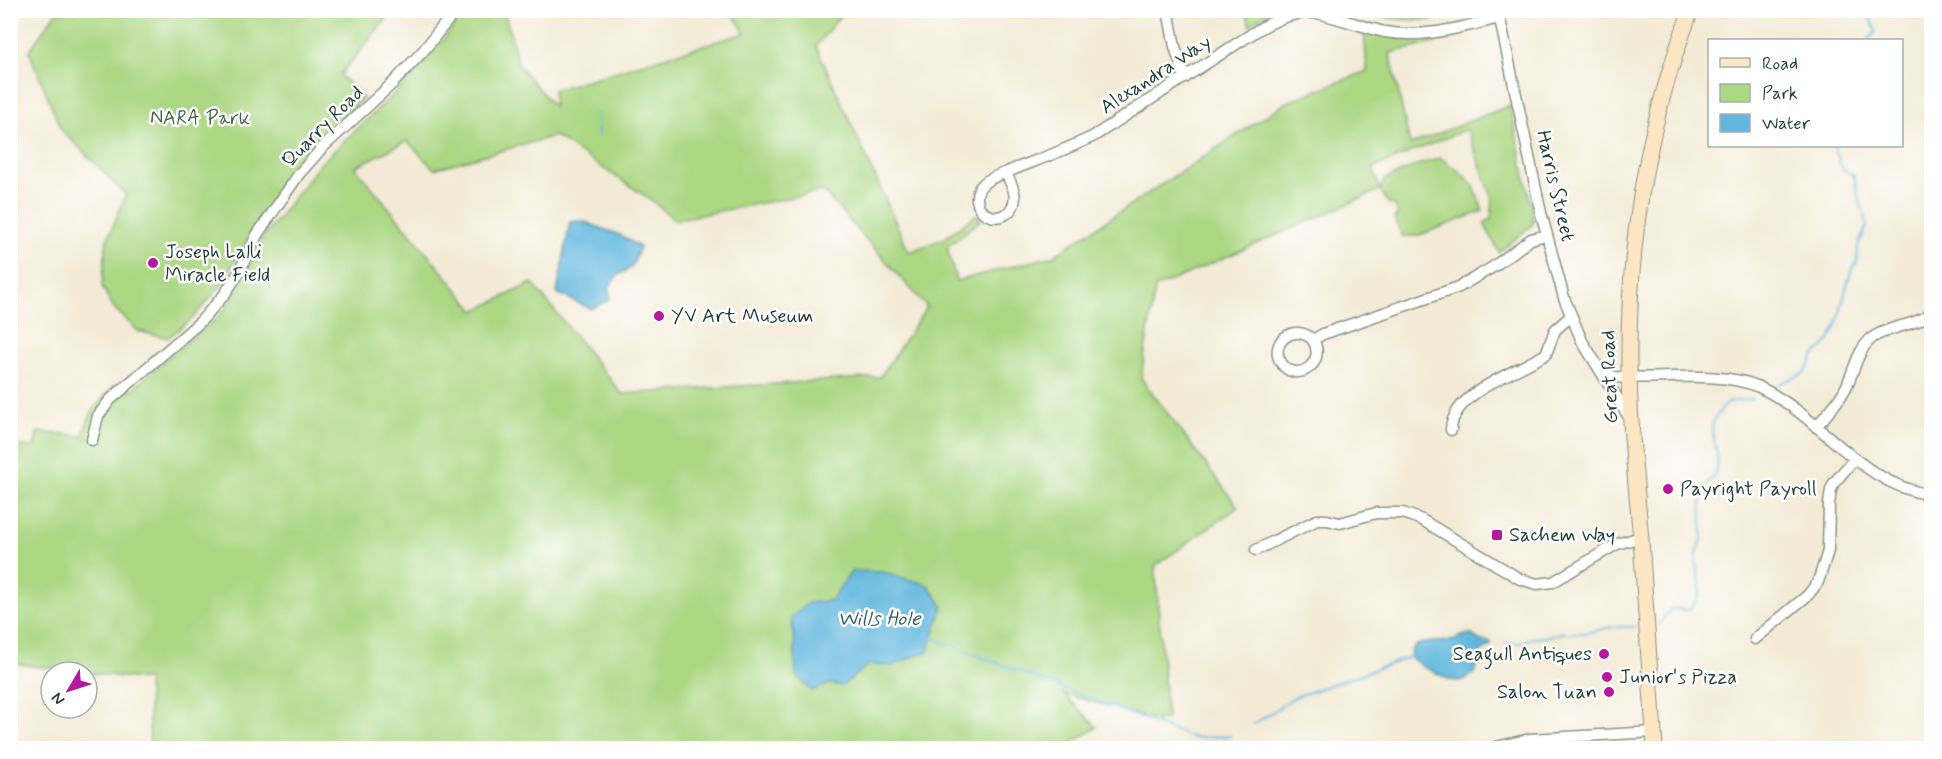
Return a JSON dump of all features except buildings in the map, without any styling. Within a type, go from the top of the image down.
[{"type":"main road","name":"Great Road","points":[[1655,748],[1631,420],[1629,330],[1633,260],[1646,158],[1661,98],[1691,10]]},
{"type":"street","name":"Quarry Road","points":[[92,440],[98,416],[110,400],[200,322],[224,296],[257,236],[299,174],[339,132],[393,83],[423,51],[456,10]]},
{"type":"street","points":[[1168,10],[1175,46],[1185,78]]},
{"type":"street","name":"Alexandra Way","points":[[1006,173],[1094,136],[1268,24],[1285,16],[1317,12],[1379,30],[1412,34],[1446,31],[1499,14]]},
{"type":"street","name":"Harris Street","points":[[1499,14],[1546,234],[1570,316],[1595,364],[1631,420]]},
{"type":"street","points":[[1313,340],[1323,334],[1459,287],[1493,267],[1531,239],[1546,234]]},
{"type":"street","points":[[1816,427],[1845,390],[1866,343],[1879,334],[1918,321],[1932,313]]},
{"type":"street","points":[[1451,430],[1453,417],[1468,399],[1507,373],[1546,354],[1555,330],[1570,316]]},
{"type":"street","points":[[1595,364],[1609,375],[1629,378],[1722,378],[1748,382],[1780,399],[1854,459],[1890,483],[1906,490],[1932,495]]},
{"type":"street","points":[[1755,639],[1808,595],[1818,582],[1828,551],[1831,490],[1854,459]]},
{"type":"street","points":[[1256,550],[1317,520],[1344,523],[1376,513],[1395,512],[1422,520],[1520,579],[1545,585],[1561,579],[1617,544],[1641,537]]},
{"type":"street","points":[[1492,748],[1530,738],[1654,732]]},
{"type":"green space","name":"NARA Park","points":[[57,11],[393,11],[340,75],[363,98],[297,166],[253,227],[223,283],[193,318],[168,338],[138,331],[113,307],[102,286],[107,240],[126,195],[61,129],[29,51]]},
{"type":"green space","points":[[466,11],[504,11],[519,66],[554,107],[553,90],[745,33],[731,11],[844,11],[816,46],[909,252],[943,239],[976,215],[981,220],[947,247],[956,281],[1053,256],[1287,102],[1367,71],[1364,29],[1435,36],[1435,43],[1390,53],[1410,145],[1510,105],[1533,214],[1533,224],[1499,252],[1484,223],[1491,219],[1493,200],[1467,129],[1373,168],[1380,190],[1155,288],[1141,378],[1238,507],[1155,566],[1167,719],[1157,720],[1064,694],[1097,727],[1064,748],[150,748],[148,680],[99,674],[99,660],[39,660],[39,666],[11,663],[11,445],[35,447],[37,432],[83,436],[95,408],[115,385],[120,381],[130,392],[173,353],[216,319],[227,307],[258,244],[320,164],[417,72]],"holes":[[[555,136],[651,200],[675,220],[823,191],[927,307],[880,377],[622,394],[532,283],[475,311],[355,167],[407,141],[434,169]]]},
{"type":"green space","points":[[1246,11],[1267,11],[1267,13],[1250,25]]},
{"type":"green space","points":[[1356,11],[1429,11],[1431,20],[1375,16]]},
{"type":"green space","points":[[1441,158],[1474,186],[1483,211],[1417,236],[1402,236],[1394,218],[1398,214],[1395,205],[1389,204],[1380,190],[1385,179]]},
{"type":"water","points":[[582,221],[620,235],[640,247],[632,267],[617,276],[609,287],[610,299],[591,309],[557,293],[570,222]]},
{"type":"water","name":"Wills Hole","points":[[852,571],[883,572],[928,585],[943,606],[928,651],[891,666],[868,665],[842,686],[830,684],[812,691],[796,675],[791,618],[808,603],[831,600]]},
{"type":"water","points":[[1470,634],[1481,641],[1491,642],[1490,646],[1481,652],[1473,674],[1466,679],[1450,680],[1422,666],[1410,657],[1411,651],[1418,645]]},
{"type":"waterway","points":[[1867,10],[1876,32],[1869,39]]},
{"type":"waterway","points":[[597,113],[598,136]]},
{"type":"waterway","points":[[1779,384],[1806,372],[1813,357],[1830,340],[1837,324],[1850,274],[1857,262],[1858,246],[1867,226],[1854,176],[1842,168],[1834,147]]},
{"type":"waterway","points":[[1658,625],[1670,610],[1688,610],[1700,592],[1696,559],[1702,540],[1702,496],[1715,475],[1718,457],[1712,435],[1714,421],[1729,402],[1752,399]]},
{"type":"waterway","points":[[1505,643],[1520,643],[1532,638],[1560,633],[1584,633],[1613,627],[1635,627]]},
{"type":"waterway","points":[[932,638],[1194,738],[1231,736]]},
{"type":"waterway","points":[[1254,724],[1295,697],[1411,657]]},
{"type":"place","name":"Joseph Lalli Miracle Field","points":[[153,263]]},
{"type":"place","name":"YV Art Museum","points":[[659,316]]},
{"type":"place","name":"Payright Payroll","points":[[1668,489]]},
{"type":"place","name":"Sachem Way","points":[[1497,535]]},
{"type":"place","name":"Seagull Antiques","points":[[1604,654]]},
{"type":"place","name":"Junior's Pizza","points":[[1607,677]]},
{"type":"place","name":"Salon Tuan","points":[[1609,692]]}]
